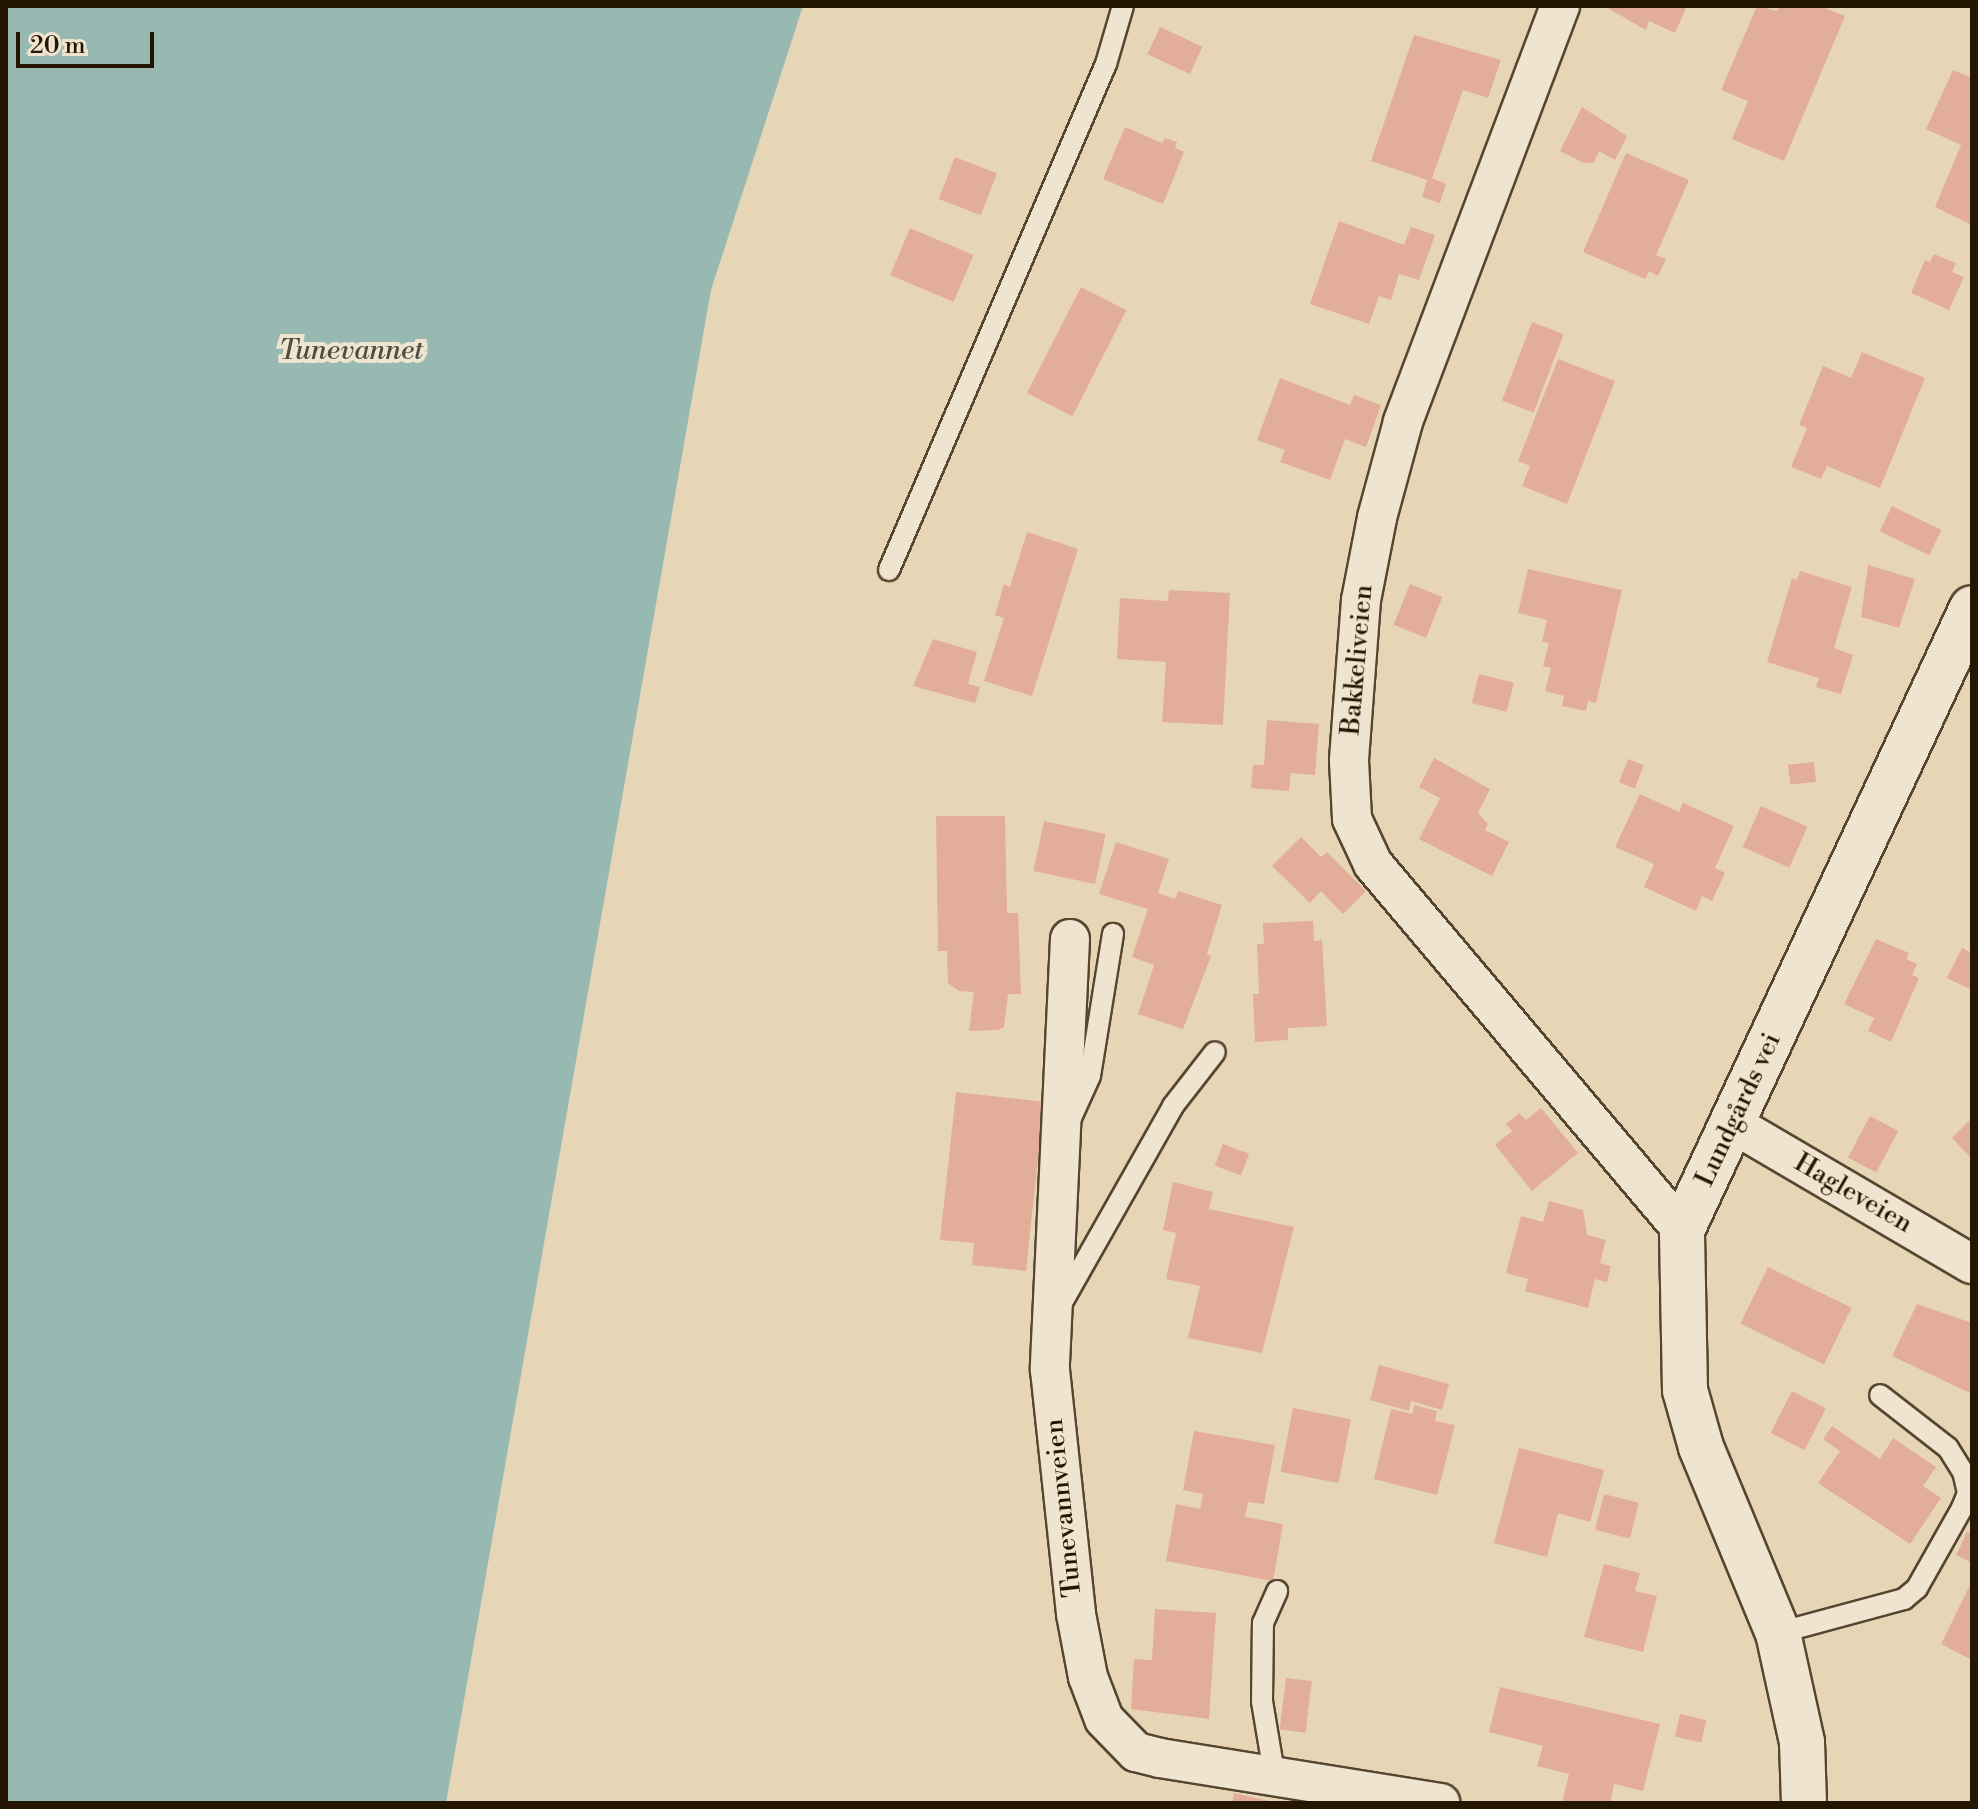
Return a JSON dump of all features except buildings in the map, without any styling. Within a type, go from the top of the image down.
[{"type":"street","name":"Bakkeliveien","points":[[1560,6],[1403,422],[1377,518],[1361,600],[1349,761],[1352,819],[1373,864],[1682,1230]]},
{"type":"street","name":"Lundgårds vei","points":[[1804,1803],[1802,1742],[1778,1633],[1701,1447],[1685,1390],[1682,1230],[1972,608]]},
{"type":"street","name":"Tunevannveien","points":[[1070,939],[1064,1133],[1050,1323],[1059,1485],[1076,1614],[1088,1677],[1104,1719],[1136,1752],[1274,1773],[1323,1792],[1440,1803]]},
{"type":"street","name":"Hagleveien","points":[[1733,1124],[1972,1264]]},
{"type":"lane","points":[[889,570],[1106,64],[1123,6]]},
{"type":"lane","points":[[1064,1133],[1090,1076],[1113,934]]},
{"type":"lane","points":[[1050,1323],[1173,1106],[1215,1052]]},
{"type":"lane","points":[[1778,1633],[1904,1599],[1917,1588],[1962,1508],[1965,1483],[1948,1448],[1880,1395]]},
{"type":"lane","points":[[1274,1773],[1262,1701],[1263,1623],[1277,1591]]},
{"type":"water","name":"Tunevannet","points":[[6,6],[803,6],[711,290],[446,1803],[6,1803]]}]
